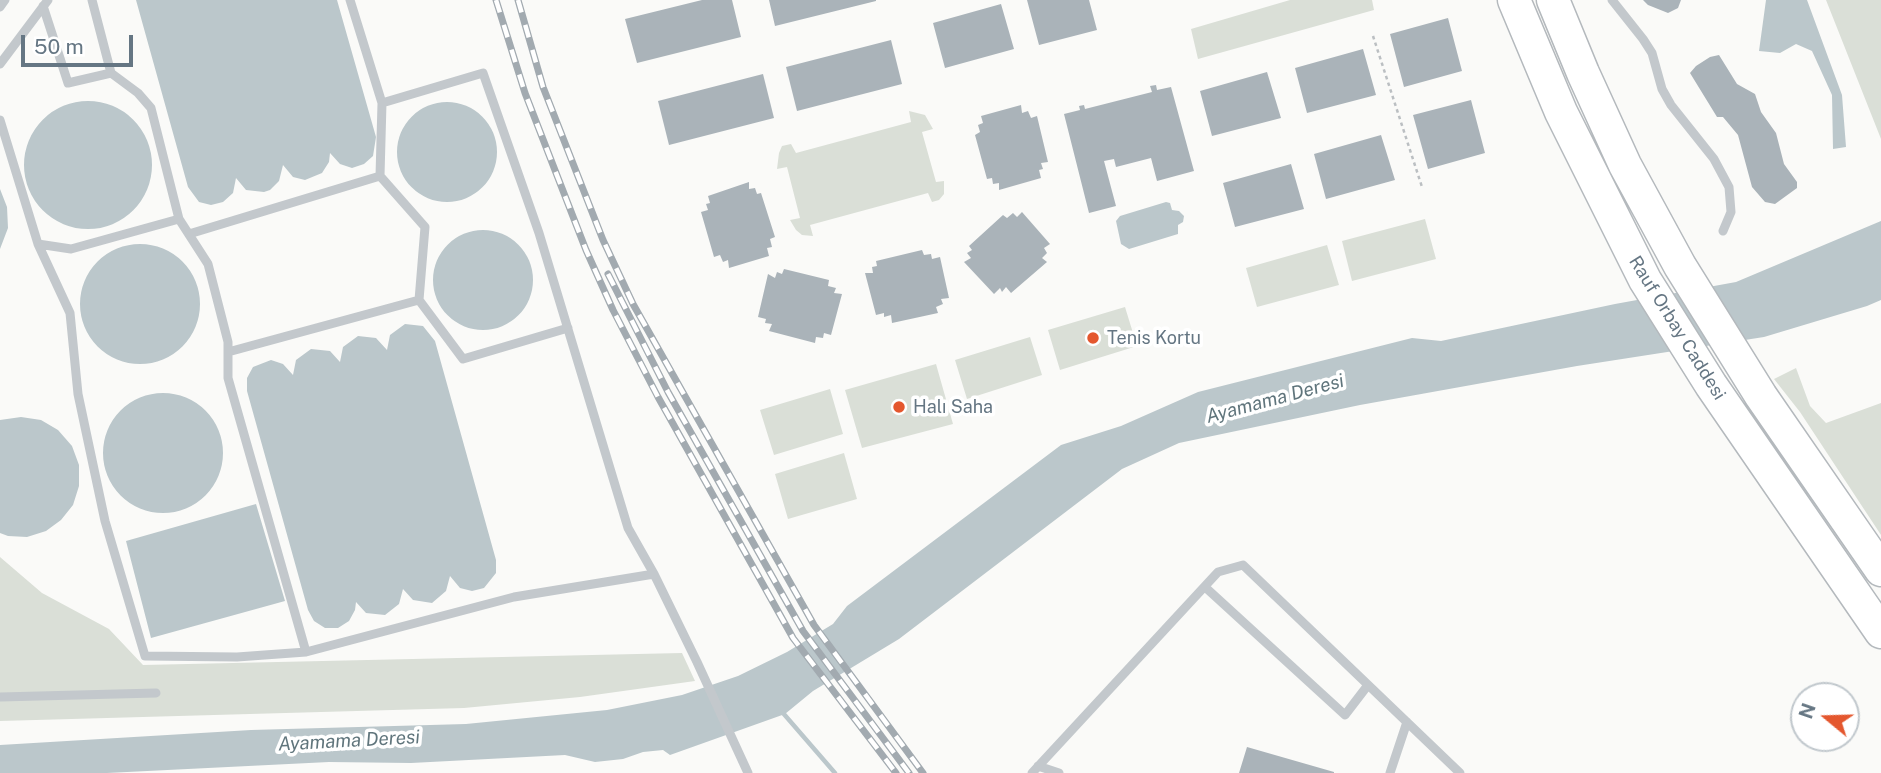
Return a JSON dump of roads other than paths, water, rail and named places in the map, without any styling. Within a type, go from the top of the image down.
[{"type":"highway","name":"Rauf Orbay Caddesi","points":[[1514,0],[1561,112],[1645,280],[1711,385],[1881,632]]},
{"type":"highway","name":"Rauf Orbay Caddesi","points":[[1553,0],[1619,153],[1680,266],[1736,357],[1881,570]]},
{"type":"lane","points":[[0,7],[5,0]]},
{"type":"lane","points":[[92,0],[111,73],[138,93],[151,108],[179,219],[208,264],[228,342],[228,378],[306,652]]},
{"type":"lane","points":[[350,0],[382,103],[380,176],[425,227],[419,300],[463,359],[568,328]]},
{"type":"lane","points":[[1612,0],[1651,53],[1662,89],[1671,105],[1714,159],[1729,187],[1731,212],[1723,231]]},
{"type":"lane","points":[[45,3],[68,83],[111,73]]},
{"type":"lane","points":[[0,64],[45,3]]},
{"type":"lane","points":[[382,103],[483,74],[539,233],[628,528],[654,574],[748,773]]},
{"type":"lane","points":[[0,120],[38,244],[69,313],[78,394],[105,521],[145,656],[237,657],[306,652],[514,597],[654,574]]},
{"type":"lane","points":[[189,234],[380,176]]},
{"type":"lane","points":[[38,244],[71,248],[179,219]]},
{"type":"lane","points":[[228,352],[419,300]]},
{"type":"lane","points":[[1035,770],[1218,572],[1243,565],[1460,773]]},
{"type":"lane","points":[[1205,587],[1345,715],[1368,685]]},
{"type":"lane","points":[[0,697],[156,693]]},
{"type":"lane","points":[[1390,773],[1407,722]]},
{"type":"lane","points":[[1035,770],[1059,773]]},
{"type":"water","points":[[136,0],[337,0],[376,137],[373,156],[364,164],[352,168],[340,164],[330,153],[329,162],[322,173],[305,180],[293,177],[283,165],[279,181],[270,190],[246,190],[236,178],[233,193],[223,202],[211,205],[199,202],[188,187]]},
{"type":"water","points":[[1766,0],[1807,0],[1842,95],[1846,147],[1833,149],[1832,95],[1812,51],[1796,44],[1780,53],[1759,51]]},
{"type":"water","points":[[88,101],[113,106],[133,120],[147,140],[152,165],[147,190],[133,210],[113,224],[88,229],[63,224],[43,210],[29,190],[24,165],[29,140],[43,120],[63,106]]},
{"type":"water","points":[[447,102],[466,106],[482,117],[493,133],[497,152],[493,171],[482,187],[466,198],[447,202],[428,198],[412,187],[401,171],[397,152],[401,133],[412,117],[428,106]]},
{"type":"water","points":[[0,189],[7,207],[8,228],[0,249]]},
{"type":"water","points":[[1170,203],[1172,210],[1179,211],[1184,216],[1183,222],[1178,225],[1178,234],[1129,249],[1121,244],[1116,221],[1120,216]]},
{"type":"water","name":"Ayamama Deresi","points":[[1881,221],[1881,300],[1867,306],[1764,337],[1577,366],[1360,405],[1179,443],[1122,469],[899,639],[813,691],[785,714],[670,755],[663,750],[595,762],[565,755],[411,763],[329,762],[107,773],[0,773],[0,745],[251,730],[466,724],[607,710],[682,695],[738,676],[787,652],[833,624],[847,606],[1061,445],[1121,426],[1198,392],[1412,338],[1441,341],[1615,304],[1736,282]]},
{"type":"water","points":[[483,230],[502,234],[518,245],[529,261],[533,280],[529,299],[518,315],[502,326],[483,330],[464,326],[448,315],[437,299],[433,280],[437,261],[448,245],[464,234]]},
{"type":"water","points":[[140,244],[163,249],[182,262],[195,281],[200,304],[195,327],[182,346],[163,359],[140,364],[117,359],[98,346],[85,327],[80,304],[85,281],[98,262],[117,249]]},
{"type":"water","points":[[405,324],[423,326],[435,341],[496,560],[496,573],[484,588],[472,591],[460,588],[450,576],[446,591],[432,603],[413,600],[403,589],[399,604],[385,615],[366,613],[356,602],[349,621],[338,628],[325,628],[314,621],[308,610],[247,391],[247,378],[253,367],[271,360],[283,364],[293,375],[296,360],[311,349],[330,351],[340,362],[343,347],[358,336],[376,338],[387,350],[390,335]]},
{"type":"water","points":[[163,393],[186,398],[205,411],[218,430],[223,453],[218,476],[205,495],[186,508],[163,513],[140,508],[121,495],[108,476],[103,453],[108,430],[121,411],[140,398]]},
{"type":"water","points":[[21,417],[41,420],[58,430],[72,446],[79,465],[79,486],[73,505],[61,520],[46,531],[27,537],[0,533],[0,420]]},
{"type":"water","points":[[256,504],[285,601],[151,638],[126,541]]},
{"type":"waterway","points":[[783,713],[835,773]]},
{"type":"railway","points":[[496,0],[525,93],[586,250],[613,310],[658,397],[793,638],[896,773]]},
{"type":"railway","points":[[518,0],[543,87],[603,240],[633,304],[814,625],[923,773]]},
{"type":"railway","points":[[608,274],[668,392],[803,631],[909,773]]},
{"type":"place","name":"Tenis Kortu","points":[[1093,338]]},
{"type":"place","name":"Halı Saha","points":[[899,407]]}]
